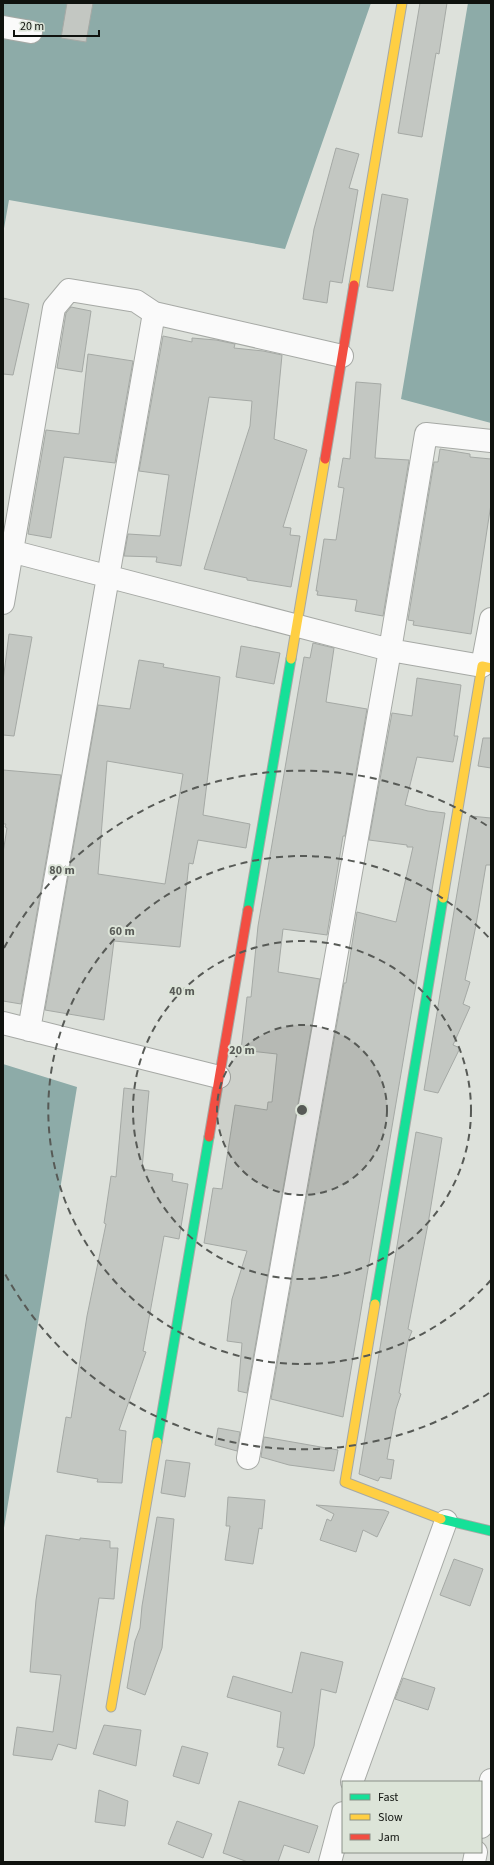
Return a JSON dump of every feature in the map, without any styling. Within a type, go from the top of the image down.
[{"type":"street","points":[[111,1707],[297,626],[402,3]]},
{"type":"street","points":[[3,27],[31,32]]},
{"type":"street","points":[[3,603],[8,550],[54,308],[70,290],[136,301],[154,313],[342,356]]},
{"type":"street","points":[[29,1030],[154,313]]},
{"type":"street","points":[[248,1458],[390,650],[426,434],[491,441]]},
{"type":"street","points":[[8,550],[390,650],[486,667]]},
{"type":"street","points":[[491,620],[486,667],[345,1482],[446,1521],[491,1531]]},
{"type":"street","points":[[3,1023],[219,1077]]},
{"type":"street","points":[[352,1781],[446,1521]]},
{"type":"street","points":[[482,1823],[491,1780]]},
{"type":"street","points":[[330,1862],[342,1817]]},
{"type":"water","points":[[3,3],[371,3],[285,249],[9,200],[3,234]]},
{"type":"water","points":[[468,3],[491,3],[491,423],[401,399]]},
{"type":"water","points":[[3,1064],[77,1087],[3,1534]]},
{"type":"building","points":[[67,3],[93,3],[86,42],[61,38]]},
{"type":"building","points":[[420,3],[447,3],[439,54],[436,53],[422,137],[398,133]]},
{"type":"building","points":[[336,148],[359,154],[349,188],[358,190],[342,283],[330,281],[327,303],[303,299],[314,229]]},
{"type":"building","points":[[382,194],[408,199],[393,291],[367,287]]},
{"type":"building","points":[[3,298],[29,304],[13,375],[3,374]]},
{"type":"building","points":[[71,307],[91,311],[82,372],[57,368],[66,313]]},
{"type":"building","points":[[163,336],[192,342],[192,338],[216,340],[235,344],[234,348],[263,351],[282,355],[274,439],[307,450],[283,527],[291,528],[290,535],[300,536],[291,587],[247,580],[247,578],[204,569],[250,426],[252,401],[209,397],[181,566],[156,562],[157,557],[124,556],[128,534],[160,536],[169,475],[139,471]]},
{"type":"building","points":[[88,354],[133,361],[115,463],[64,457],[51,538],[28,534],[46,430],[79,434]]},
{"type":"building","points":[[356,382],[381,384],[375,458],[409,460],[383,616],[355,611],[357,600],[317,595],[318,591],[316,591],[324,539],[336,540],[344,488],[338,487],[343,458],[350,459]]},
{"type":"building","points":[[440,449],[470,454],[470,457],[491,459],[491,504],[471,634],[413,625],[414,621],[408,620],[434,462],[438,462]]},
{"type":"building","points":[[9,634],[32,637],[14,736],[3,735],[3,681]]},
{"type":"building","points":[[313,643],[334,648],[326,702],[367,709],[345,836],[343,836],[327,935],[283,929],[278,972],[320,979],[247,1393],[238,1391],[242,1343],[227,1341],[232,1299],[247,1251],[204,1243],[213,1188],[222,1189],[235,1105],[267,1110],[268,1102],[272,1102],[277,1054],[241,1050],[247,997],[251,997],[258,926],[304,657],[310,658]]},
{"type":"building","points":[[241,646],[280,653],[274,684],[236,677]]},
{"type":"building","points":[[139,660],[164,664],[163,667],[220,677],[203,815],[250,824],[246,848],[198,840],[193,864],[189,863],[180,947],[114,941],[104,1020],[45,1010],[98,705],[130,709]],"holes":[[[107,761],[183,774],[165,884],[98,874]]]},
{"type":"building","points":[[417,678],[461,685],[454,736],[458,736],[453,762],[417,757],[405,805],[428,811],[445,813],[343,1417],[271,1399],[344,983],[346,983],[357,912],[396,922],[413,847],[369,840],[392,713],[412,716]]},
{"type":"building","points":[[483,738],[491,738],[491,768],[478,766]]},
{"type":"building","points":[[3,770],[61,775],[21,1004],[3,1001],[3,853],[7,828],[5,827],[6,824],[3,824]]},
{"type":"building","points":[[470,816],[491,818],[491,865],[486,865],[465,980],[470,982],[463,1004],[470,1007],[453,1045],[460,1048],[438,1093],[424,1090]]},
{"type":"building","points":[[124,1088],[149,1091],[142,1169],[173,1174],[172,1181],[188,1184],[179,1239],[164,1236],[143,1351],[146,1352],[119,1430],[126,1431],[122,1483],[97,1482],[98,1479],[57,1472],[66,1417],[71,1418],[87,1316],[106,1224],[104,1223],[111,1176],[116,1177]]},
{"type":"building","points":[[416,1132],[442,1138],[428,1224],[408,1329],[412,1331],[408,1341],[399,1393],[401,1394],[396,1409],[387,1459],[394,1460],[391,1479],[380,1477],[378,1481],[359,1474]]},
{"type":"building","points":[[218,1428],[240,1432],[237,1451],[215,1445]]},
{"type":"building","points":[[264,1437],[338,1450],[334,1471],[289,1465],[261,1457]]},
{"type":"building","points":[[166,1460],[190,1463],[185,1497],[161,1493]]},
{"type":"building","points":[[228,1497],[265,1500],[262,1529],[259,1528],[253,1564],[225,1560],[230,1526],[226,1526]]},
{"type":"building","points":[[316,1505],[384,1510],[389,1512],[377,1537],[363,1530],[356,1552],[320,1540],[327,1519],[331,1521],[334,1514]]},
{"type":"building","points":[[157,1517],[174,1519],[162,1648],[145,1695],[127,1688],[135,1641],[140,1628],[142,1606]]},
{"type":"building","points":[[46,1535],[80,1540],[80,1538],[110,1541],[110,1548],[118,1548],[114,1599],[99,1598],[76,1749],[58,1744],[52,1760],[13,1755],[17,1727],[53,1732],[61,1675],[30,1672],[36,1600]]},
{"type":"building","points":[[454,1559],[483,1569],[470,1606],[440,1595]]},
{"type":"building","points":[[301,1652],[343,1662],[336,1693],[321,1689],[314,1746],[304,1774],[278,1765],[284,1748],[277,1747],[281,1712],[227,1697],[233,1676],[292,1693]]},
{"type":"building","points":[[403,1678],[435,1688],[428,1710],[395,1699]]},
{"type":"building","points":[[104,1725],[141,1730],[136,1766],[93,1754]]},
{"type":"building","points":[[182,1746],[208,1753],[199,1784],[173,1776]]},
{"type":"building","points":[[99,1790],[128,1801],[125,1826],[95,1822]]},
{"type":"building","points":[[239,1801],[318,1826],[309,1853],[284,1845],[278,1862],[248,1862],[223,1853]]},
{"type":"building","points":[[177,1821],[212,1834],[203,1858],[168,1844]]},
{"type":"traffic: fast","points":[[248,910],[291,659]]},
{"type":"traffic: fast","points":[[375,1304],[443,898]]},
{"type":"traffic: fast","points":[[157,1442],[209,1137]]},
{"type":"traffic: fast","points":[[441,1519],[491,1531]]},
{"type":"traffic: slow","points":[[354,285],[402,3]]},
{"type":"traffic: slow","points":[[291,659],[325,459]]},
{"type":"traffic: slow","points":[[443,898],[482,666],[491,668]]},
{"type":"traffic: slow","points":[[375,1304],[345,1482],[441,1519]]},
{"type":"traffic: slow","points":[[111,1707],[157,1442]]},
{"type":"traffic: jam","points":[[325,459],[354,285]]},
{"type":"traffic: jam","points":[[209,1137],[248,910]]}]
